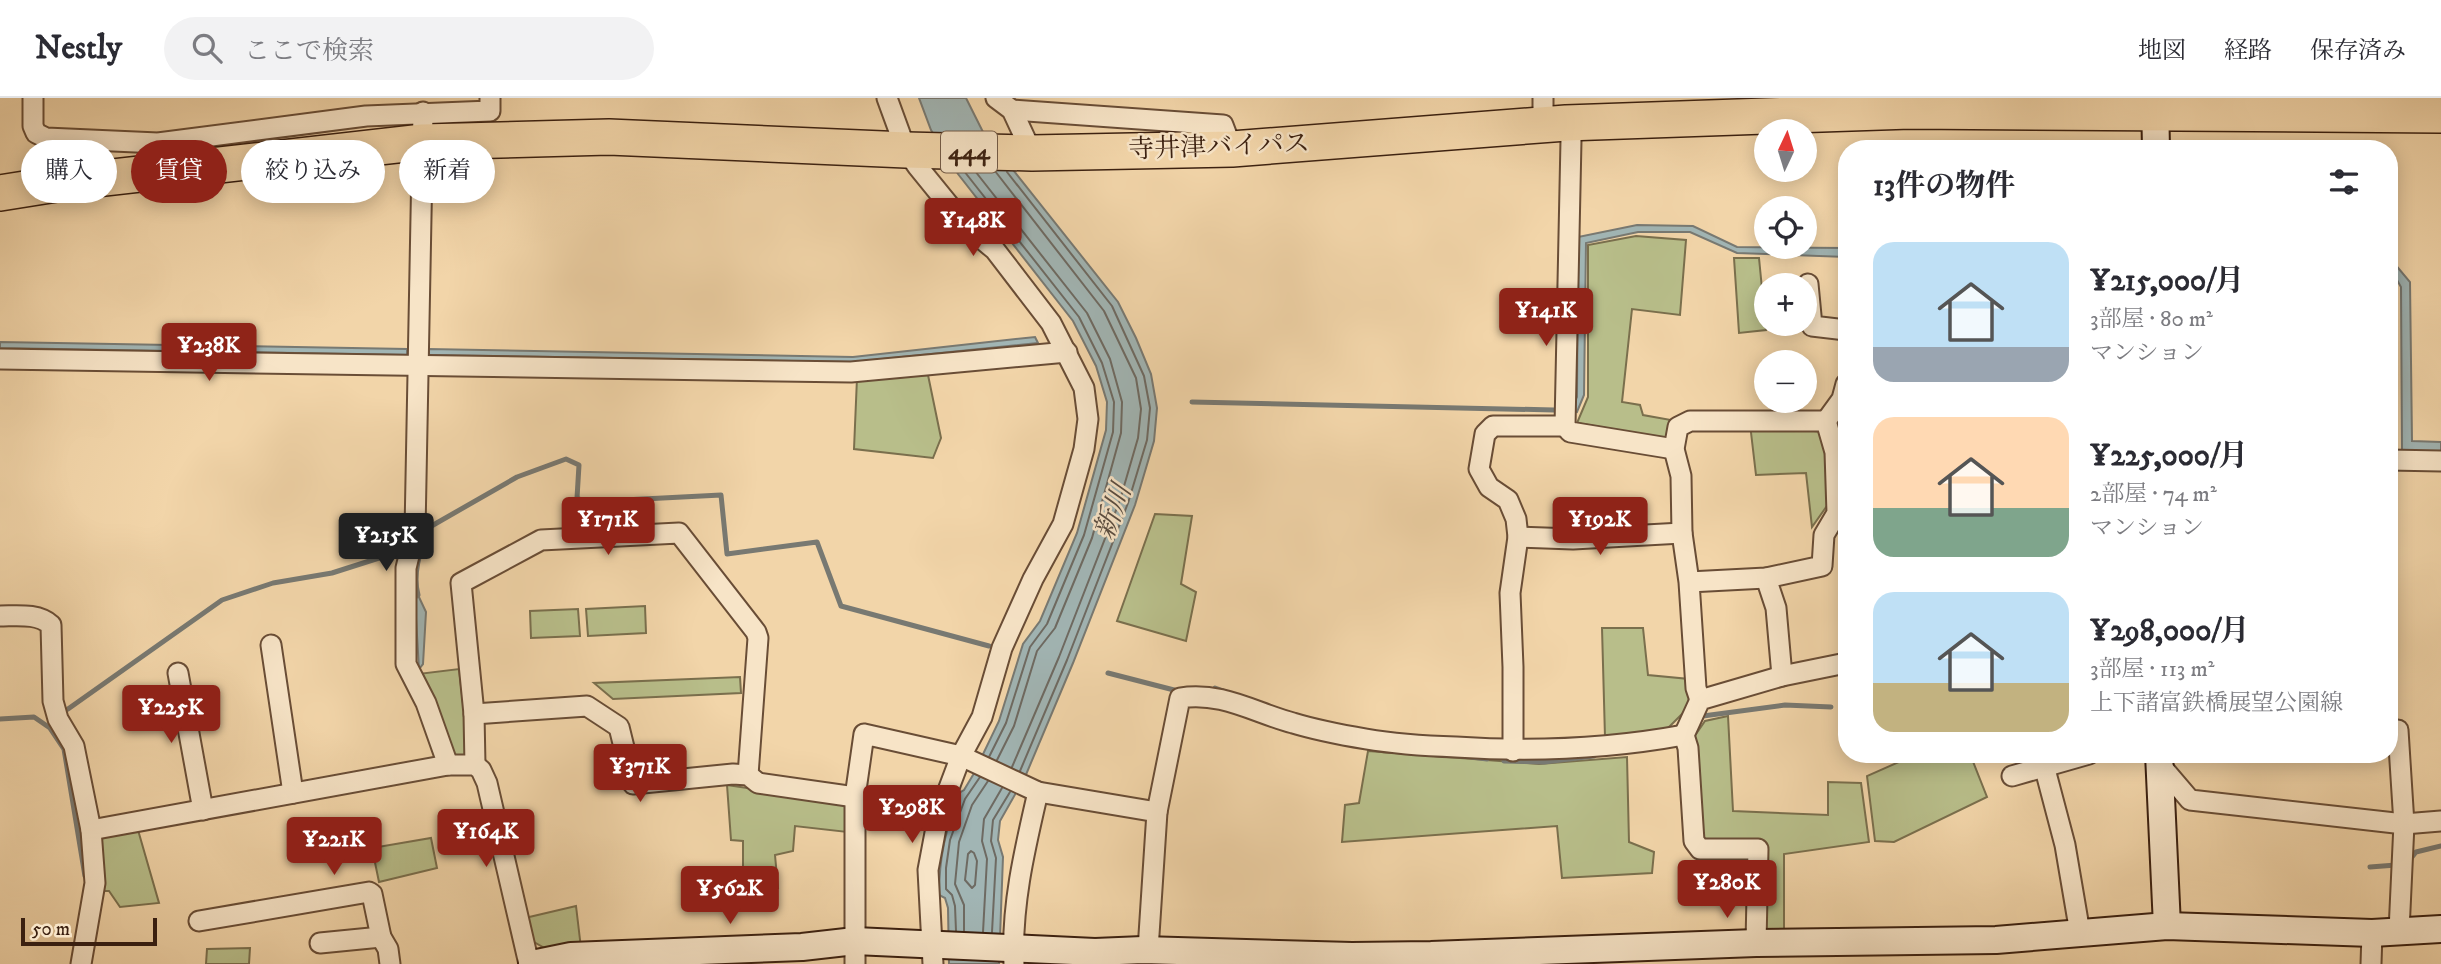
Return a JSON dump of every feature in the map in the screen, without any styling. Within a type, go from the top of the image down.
[{"type":"highway","name":"寺井津バイパス","points":[[117,176],[423,127],[906,150],[1032,153],[1232,149],[1553,115],[2156,105],[2441,115]]},
{"type":"highway","name":"寺井津バイパス","points":[[0,193],[21,190]]},
{"type":"street","points":[[33,98],[33,126],[36,133],[46,138],[86,140]]},
{"type":"street","points":[[117,141],[158,143],[366,116],[423,127],[490,111],[491,98]]},
{"type":"street","points":[[887,98],[906,150],[966,226],[995,250],[1051,323],[1084,388],[1088,419],[1084,449],[1062,524],[1002,648],[982,717],[938,817],[928,870],[932,954]]},
{"type":"street","points":[[996,98],[1012,110],[1032,153]]},
{"type":"street","points":[[2156,105],[2156,140]]},
{"type":"street","points":[[1012,110],[1223,125],[1232,149]]},
{"type":"street","points":[[1553,115],[1571,140],[1565,426],[1570,432],[1674,449]]},
{"type":"street","points":[[423,127],[415,531],[406,568],[406,664],[426,703],[448,765]]},
{"type":"street","points":[[1817,327],[1838,329]]},
{"type":"street","points":[[0,359],[851,372],[1067,352]]},
{"type":"street","points":[[1826,421],[1838,404]]},
{"type":"street","points":[[1756,943],[1758,849],[1700,849],[1694,841],[1688,748],[1684,735],[1700,700],[1696,688],[1689,582],[1682,533],[1681,476],[1674,449],[1678,427],[1690,421],[1826,421]]},
{"type":"street","points":[[1689,582],[1766,578],[1822,566],[1824,535],[1837,513],[1835,452],[1826,421]]},
{"type":"street","points":[[1513,751],[1510,593],[1517,537],[1516,519],[1508,500],[1489,487],[1479,469],[1485,434],[1493,426],[1565,426]]},
{"type":"street","points":[[2398,460],[2441,461]]},
{"type":"street","points":[[475,765],[474,713],[461,583],[541,540],[679,533],[758,638],[748,775]]},
{"type":"street","points":[[1517,537],[1573,539],[1682,533]]},
{"type":"street","points":[[1766,578],[1776,608],[1782,676]]},
{"type":"street","points":[[0,616],[36,617],[45,619],[51,625],[53,701],[58,719],[74,746],[91,830],[95,883],[81,964]]},
{"type":"street","points":[[271,645],[293,793]]},
{"type":"street","points":[[1700,700],[1782,676],[1838,665]]},
{"type":"street","points":[[178,673],[203,810]]},
{"type":"street","points":[[1144,955],[1157,812],[1181,698],[1198,695],[1247,706],[1292,723],[1367,740],[1513,751],[1636,744],[1684,735]]},
{"type":"street","points":[[474,713],[587,706],[619,727],[633,784],[733,774],[748,775],[758,783],[855,797]]},
{"type":"street","points":[[2398,730],[2404,824],[2399,932]]},
{"type":"street","points":[[855,953],[855,797],[864,734],[964,757],[1034,791],[1157,812]]},
{"type":"street","points":[[2012,776],[2037,763]]},
{"type":"street","points":[[2044,763],[2065,845],[2080,933]]},
{"type":"street","points":[[2160,763],[2167,926]]},
{"type":"street","points":[[2162,763],[2190,800],[2404,824],[2441,821]]},
{"type":"street","points":[[91,830],[448,765],[475,765],[481,770],[487,783],[530,964],[571,956],[645,958],[802,947],[855,953],[1013,956],[1095,952],[1352,960],[1432,956],[1562,957],[1756,943],[1794,954],[2167,926],[2371,933],[2441,929]]},
{"type":"street","points":[[1013,956],[1021,867],[1034,791]]},
{"type":"street","points":[[199,921],[369,892],[372,894],[390,964]]},
{"type":"street","points":[[2371,933],[2371,964]]},
{"type":"street","points":[[320,943],[381,937]]},
{"type":"green space","points":[[1636,236],[1686,240],[1680,315],[1632,309],[1622,402],[1640,405],[1643,415],[1671,420],[1669,439],[1577,423],[1588,397],[1588,245]]},
{"type":"green space","points":[[1734,258],[1759,259],[1760,273],[1754,273],[1754,331],[1739,333]]},
{"type":"green space","points":[[928,375],[941,438],[933,458],[854,449],[857,378]]},
{"type":"green space","points":[[1750,424],[1823,432],[1829,503],[1812,527],[1806,473],[1756,475]]},
{"type":"green space","points":[[1155,514],[1192,516],[1181,584],[1196,592],[1186,641],[1117,621]]},
{"type":"green space","points":[[645,606],[646,633],[588,636],[586,609]]},
{"type":"green space","points":[[578,609],[580,636],[531,638],[530,611]]},
{"type":"green space","points":[[1602,628],[1643,628],[1648,675],[1689,679],[1689,707],[1666,730],[1605,737]]},
{"type":"green space","points":[[459,669],[469,756],[450,757],[418,674]]},
{"type":"green space","points":[[740,677],[741,693],[613,699],[594,683]]},
{"type":"green space","points":[[1728,716],[1733,811],[1828,815],[1828,782],[1861,783],[1869,842],[1784,854],[1784,929],[1763,929],[1763,843],[1700,844],[1694,737],[1705,721]]},
{"type":"green space","points":[[1368,751],[1539,764],[1627,757],[1629,842],[1654,852],[1652,873],[1562,878],[1557,826],[1342,842],[1345,805],[1359,803]]},
{"type":"green space","points":[[1897,763],[1974,763],[1987,797],[1894,842],[1875,841],[1867,776]]},
{"type":"green space","points":[[727,785],[850,803],[847,832],[795,826],[793,851],[775,855],[778,888],[743,891],[743,841],[731,840]]},
{"type":"green space","points":[[138,830],[159,903],[120,907],[109,891],[100,891],[99,835]]},
{"type":"green space","points":[[431,838],[437,868],[379,882],[372,848]]},
{"type":"green space","points":[[576,906],[581,948],[550,951],[534,942],[525,918]]},
{"type":"green space","points":[[250,948],[249,964],[206,964],[207,949]]},
{"type":"water","name":"新川","points":[[919,98],[966,98],[983,132],[1118,302],[1151,374],[1157,408],[1154,441],[1135,505],[1025,777],[1000,821],[998,840],[1003,857],[999,964],[949,964],[948,908],[945,898],[939,895],[944,843],[959,793],[964,790],[973,775],[999,721],[1023,644],[1040,621],[1077,533],[1106,430],[1107,402],[1096,366],[1073,321],[958,174],[931,130]]},
{"type":"water","points":[[1637,225],[1693,226],[1737,247],[1754,247],[1754,254],[1737,253],[1690,232],[1638,232],[1586,243],[1584,395],[1577,412],[1571,408],[1577,397],[1578,237]]},
{"type":"water","points":[[1817,248],[1838,248],[1838,257],[1817,256]]},
{"type":"water","points":[[2398,268],[2410,282],[2412,441],[2441,442],[2441,452],[2402,453],[2401,287],[2398,282]]},
{"type":"water","points":[[1035,337],[1038,343],[853,362],[429,355],[429,349],[853,357]]},
{"type":"water","points":[[0,342],[407,349],[407,355],[0,348]]},
{"type":"water","points":[[418,595],[426,612],[423,664],[419,669],[415,601]]},
{"type":"waterway","points":[[1192,402],[1554,410]]},
{"type":"waterway","points":[[418,595],[417,570],[428,528],[517,477],[566,459],[579,465],[577,498],[585,502],[721,495],[727,554],[817,542],[841,606],[989,646]]},
{"type":"waterway","points":[[68,709],[222,600],[273,583],[332,573],[379,558],[395,548]]},
{"type":"waterway","points":[[1108,673],[1174,690]]},
{"type":"waterway","points":[[1215,688],[1226,692]]},
{"type":"waterway","points":[[1700,720],[1703,716],[1785,705],[1831,707]]},
{"type":"waterway","points":[[0,719],[34,717],[50,728],[64,749],[85,876]]},
{"type":"waterway","points":[[1504,761],[1544,762],[1594,756]]},
{"type":"waterway","points":[[1472,757],[1487,759]]},
{"type":"waterway","points":[[2408,862],[2416,852],[2441,846]]},
{"type":"waterway","points":[[2370,867],[2396,865]]}]
